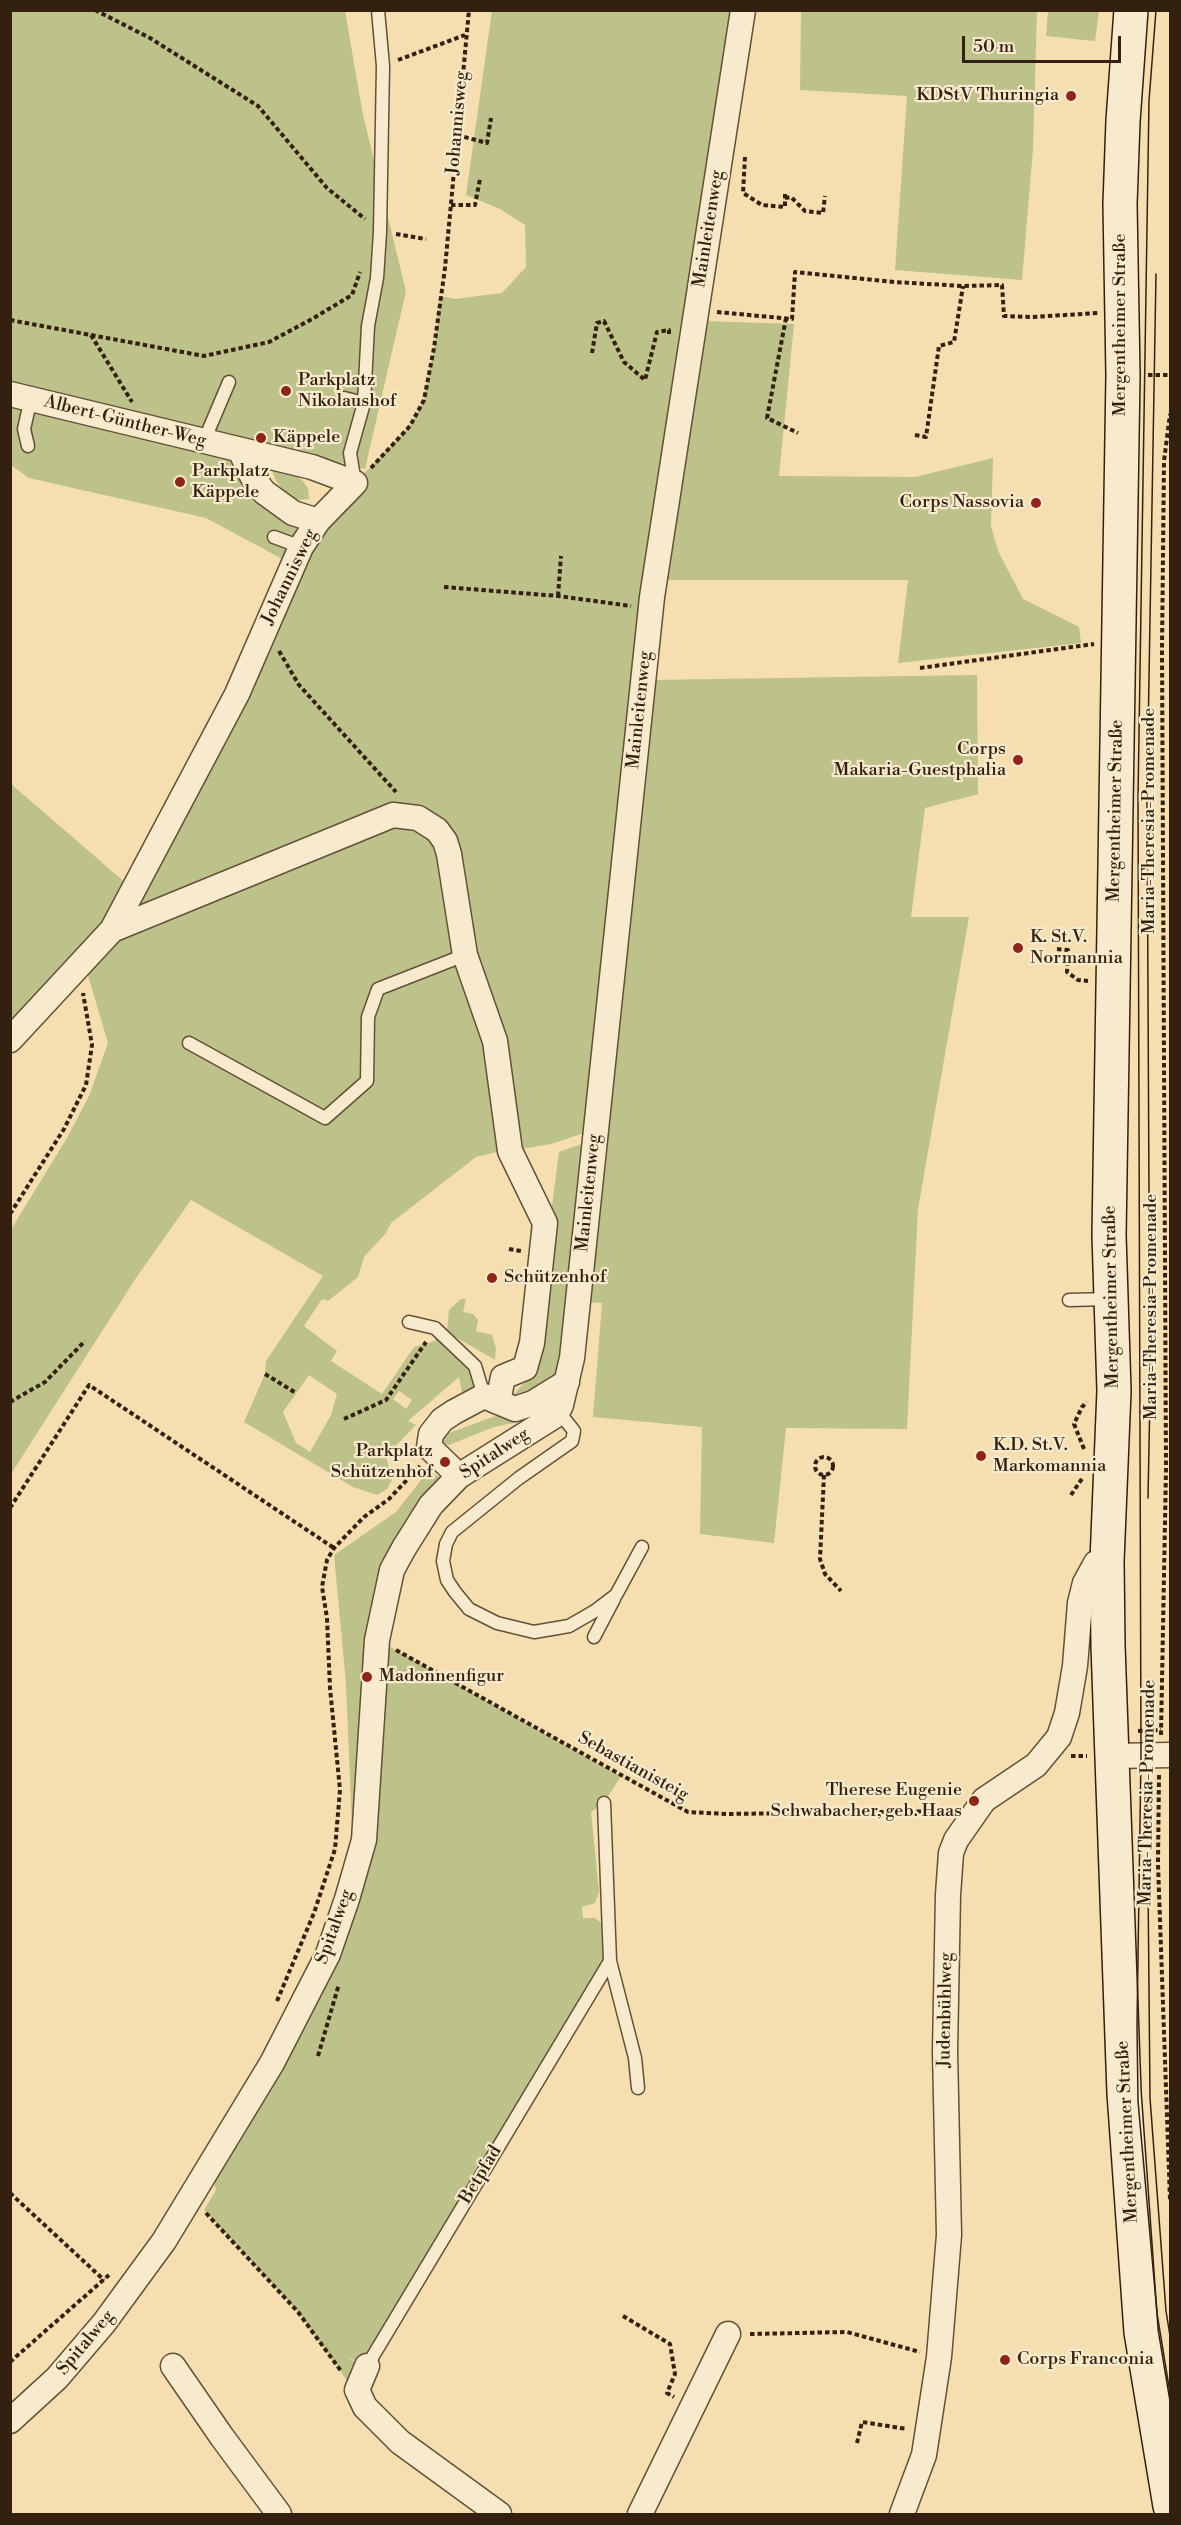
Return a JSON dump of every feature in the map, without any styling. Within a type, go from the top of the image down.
[{"type":"main road","name":"Mergentheimer Straße","points":[[1131,10],[1120,204],[1123,375],[1109,1235],[1114,1391],[1107,1561],[1124,2093],[1141,2332],[1170,2506]]},
{"type":"street","name":"Mainleitenweg","points":[[557,1413],[567,1382],[573,1346],[652,597],[743,10]]},
{"type":"street","name":"Albert-Günther-Weg","points":[[21,396],[312,467],[355,483]]},
{"type":"street","points":[[240,450],[252,476],[272,500],[293,513],[318,521]]},
{"type":"street","name":"Johannisweg","points":[[10,1040],[112,930],[237,694],[301,547],[318,521],[355,483]]},
{"type":"street","points":[[112,930],[393,815],[418,818],[436,830],[450,854],[465,955],[495,1041],[510,1151],[545,1223],[542,1270],[529,1357],[525,1368],[503,1377],[491,1399]]},
{"type":"street","points":[[459,1476],[429,1447],[430,1434],[442,1420],[454,1412],[491,1399],[515,1409],[533,1403],[567,1382]]},
{"type":"street","name":"Spitalweg","points":[[10,2421],[57,2378],[164,2241],[272,2063],[328,1954],[364,1840],[377,1640],[392,1570],[431,1505],[459,1476],[557,1413]]},
{"type":"street","name":"Judenbühlweg","points":[[902,2514],[924,2455],[939,2357],[949,2235],[945,2051],[950,1867],[956,1840],[975,1810],[984,1800],[1036,1765],[1059,1737],[1067,1713],[1076,1666],[1080,1603],[1085,1583],[1096,1563],[1107,1561]]},
{"type":"street","points":[[1112,1756],[1166,1755]]},
{"type":"street","points":[[640,2514],[728,2334]]},
{"type":"street","points":[[173,2366],[279,2514]]},
{"type":"street","name":"Betpfad","points":[[357,2390],[367,2366]]},
{"type":"street","points":[[357,2390],[365,2407],[400,2442],[499,2514]]},
{"type":"lane","points":[[355,483],[350,453],[364,403],[368,326],[377,278],[380,232],[383,66],[378,10]]},
{"type":"lane","points":[[204,441],[230,382]]},
{"type":"lane","points":[[21,396],[28,446]]},
{"type":"lane","points":[[344,398],[364,403]]},
{"type":"lane","points":[[274,537],[301,547]]},
{"type":"lane","points":[[189,1043],[326,1118],[367,1081],[368,1017],[378,989],[465,955]]},
{"type":"lane","points":[[1069,1300],[1111,1299]]},
{"type":"lane","points":[[409,1322],[435,1328],[475,1366],[491,1399]]},
{"type":"lane","points":[[557,1413],[574,1431],[572,1441],[512,1484],[452,1532],[446,1544],[443,1561],[447,1580],[470,1609],[497,1623],[534,1632],[569,1626],[616,1595]]},
{"type":"lane","points":[[594,1637],[642,1547]]},
{"type":"lane","points":[[604,1803],[610,1961],[635,2058],[638,2088]]},
{"type":"lane","name":"Betpfad","points":[[367,2366],[610,1961]]},
{"type":"path","points":[[95,10],[150,38],[258,106],[327,188],[380,232],[426,239]]},
{"type":"path","name":"Johannisweg","points":[[355,483],[410,426],[424,400],[434,348],[451,205],[469,10]]},
{"type":"path","points":[[383,66],[465,35]]},
{"type":"path","points":[[457,135],[487,143],[490,118]]},
{"type":"path","points":[[745,148],[742,193],[762,205],[785,207],[785,196],[791,197],[805,211],[823,213],[825,196]]},
{"type":"path","points":[[451,205],[475,205],[480,179]]},
{"type":"path","points":[[10,320],[204,356],[268,342],[352,295],[362,266]]},
{"type":"path","points":[[707,311],[792,319],[795,272],[894,282],[963,286],[1002,285],[1004,316],[1032,318],[1084,314]]},
{"type":"path","points":[[915,435],[926,437],[939,346],[954,342],[963,286]]},
{"type":"path","points":[[786,318],[767,418],[798,433]]},
{"type":"path","points":[[592,353],[597,323],[604,321],[624,362],[645,380],[657,332],[669,330],[669,341]]},
{"type":"path","points":[[91,335],[136,407]]},
{"type":"path","points":[[1165,369],[1165,375]]},
{"type":"path","name":"Maria-Theresia-Promenade","points":[[1170,414],[1164,460],[1163,615],[1166,1755],[1157,1831],[1170,2200]]},
{"type":"path","points":[[558,596],[561,556]]},
{"type":"path","points":[[444,588],[558,596],[639,607]]},
{"type":"path","points":[[920,668],[1088,645]]},
{"type":"path","points":[[276,646],[299,685],[418,818]]},
{"type":"path","points":[[1056,949],[1068,950],[1067,972],[1078,980],[1113,982]]},
{"type":"path","points":[[10,1214],[64,1130],[86,1085],[92,1045],[86,1002],[76,970]]},
{"type":"path","points":[[344,1419],[386,1401],[435,1328]]},
{"type":"path","points":[[10,1402],[45,1382],[85,1341]]},
{"type":"path","points":[[265,1374],[296,1393]]},
{"type":"path","points":[[10,1508],[89,1385],[334,1548]]},
{"type":"path","points":[[1085,1458],[1074,1424],[1087,1402]]},
{"type":"path","points":[[275,2004],[314,1913],[335,1849],[340,1790],[330,1688],[327,1618],[322,1587],[327,1560],[334,1548],[364,1517],[389,1499],[418,1467],[437,1457]]},
{"type":"path","points":[[823,1457],[831,1460],[834,1467],[831,1473],[824,1475],[817,1472],[815,1468],[817,1461],[823,1457]]},
{"type":"path","points":[[1071,1496],[1084,1472]]},
{"type":"path","points":[[824,1475],[820,1559],[825,1575],[841,1591]]},
{"type":"path","name":"Sebastianisteig","points":[[377,1640],[688,1812],[726,1814],[975,1810]]},
{"type":"path","points":[[1152,1724],[1153,1730]]},
{"type":"path","points":[[318,2056],[340,1979],[336,1964],[328,1954]]},
{"type":"path","points":[[10,2193],[104,2280],[124,2295]]},
{"type":"path","points":[[204,2210],[298,2312],[357,2390]]},
{"type":"path","points":[[10,2362],[111,2272]]},
{"type":"path","points":[[624,2316],[670,2344],[675,2374],[667,2393],[692,2407]]},
{"type":"path","points":[[728,2334],[847,2332],[939,2357]]},
{"type":"path","points":[[857,2443],[862,2422],[927,2433]]},
{"type":"green space","points":[[11,11],[345,11],[363,115],[406,291],[365,469],[236,436],[136,419],[240,450],[305,518],[355,483],[410,426],[424,399],[434,348],[440,296],[455,299],[502,293],[526,267],[525,225],[500,209],[466,195],[492,11],[733,11],[724,53],[684,345],[587,1132],[551,1144],[510,1151],[449,854],[418,818],[112,930],[11,1040],[11,784],[128,885],[228,692],[286,561],[206,518],[29,478],[11,465]]},
{"type":"green space","points":[[801,11],[1037,11],[1033,149],[1022,280],[895,270],[907,96],[800,90]]},
{"type":"green space","points":[[1048,11],[1099,11],[1095,41],[1046,36]]},
{"type":"green space","points":[[704,321],[794,324],[779,476],[915,477],[993,458],[991,527],[999,553],[1023,599],[1079,627],[1081,643],[898,663],[908,580],[662,580]]},
{"type":"green space","points":[[271,468],[295,475],[302,480],[308,488],[309,499],[299,500],[287,495],[276,481]]},
{"type":"green space","points":[[977,675],[978,794],[925,808],[911,917],[969,917],[918,1209],[907,1429],[786,1428],[774,1543],[700,1534],[702,1427],[593,1417],[602,1303],[584,1302],[651,680]]},
{"type":"green space","points":[[392,826],[416,827],[438,845],[484,1041],[501,1151],[476,1157],[391,1223],[386,1233],[364,1257],[358,1277],[328,1301],[322,1299],[304,1326],[337,1351],[331,1361],[382,1394],[414,1347],[435,1341],[435,1328],[475,1366],[481,1385],[462,1393],[459,1377],[408,1421],[416,1425],[386,1456],[392,1480],[387,1489],[377,1495],[353,1487],[244,1422],[265,1374],[266,1361],[323,1276],[191,1200],[136,1278],[11,1474],[10,1231],[67,1138],[89,1096],[108,1043],[87,972],[120,939]],"holes":[[[309,1375],[337,1394],[331,1415],[310,1452],[296,1443],[283,1412]],[[399,1391],[412,1400],[406,1409],[393,1399]]]},
{"type":"green space","points":[[590,1141],[562,1374],[532,1395],[506,1403],[524,1383],[531,1370],[559,1152]]},
{"type":"green space","points":[[461,1299],[466,1299],[463,1312],[473,1314],[478,1320],[476,1331],[492,1335],[496,1348],[495,1360],[447,1332],[449,1310]]},
{"type":"green space","points":[[504,1413],[543,1417],[494,1427],[449,1445],[441,1443],[446,1434]]},
{"type":"green space","points":[[428,1471],[445,1480],[404,1548],[378,1640],[621,1776],[604,1803],[591,1812],[599,1892],[595,1903],[582,1907],[583,1918],[595,1918],[610,1930],[610,1961],[364,2363],[347,2358],[363,2365],[348,2382],[298,2312],[204,2210],[216,2190],[210,2167],[328,1954],[358,1826],[352,1828],[346,1683],[334,1555],[396,1512]]},
{"type":"tram line","points":[[1156,10],[1149,101],[1138,797],[1141,1755],[1137,2025],[1138,2101],[1157,2313],[1170,2393]]},
{"type":"tram line","points":[[1148,1498],[1150,1395],[1147,793],[1156,274]]},
{"type":"tram line","points":[[1148,1881],[1150,2098],[1166,2311],[1170,2336]]},
{"type":"place","name":"KDStV Thuringia","points":[[1071,96]]},
{"type":"place","name":"Parkplatz Nikolaushof","points":[[286,391]]},
{"type":"place","name":"Käppele","points":[[261,438]]},
{"type":"place","name":"Parkplatz Käppele","points":[[180,482]]},
{"type":"place","name":"Corps Nassovia","points":[[1036,503]]},
{"type":"place","name":"Corps Makaria-Guestphalia","points":[[1018,760]]},
{"type":"place","name":"K. St.V. Normannia","points":[[1018,948]]},
{"type":"place","name":"Schützenhof","points":[[492,1278]]},
{"type":"place","name":"K.D. St.V. Markomannia","points":[[981,1456]]},
{"type":"place","name":"Parkplatz Schützenhof","points":[[445,1462]]},
{"type":"place","name":"Madonnenfigur","points":[[367,1677]]},
{"type":"place","name":"Therese Eugenie Schwabacher, geb. Haas","points":[[974,1801]]},
{"type":"place","name":"Corps Franconia","points":[[1005,2360]]}]
